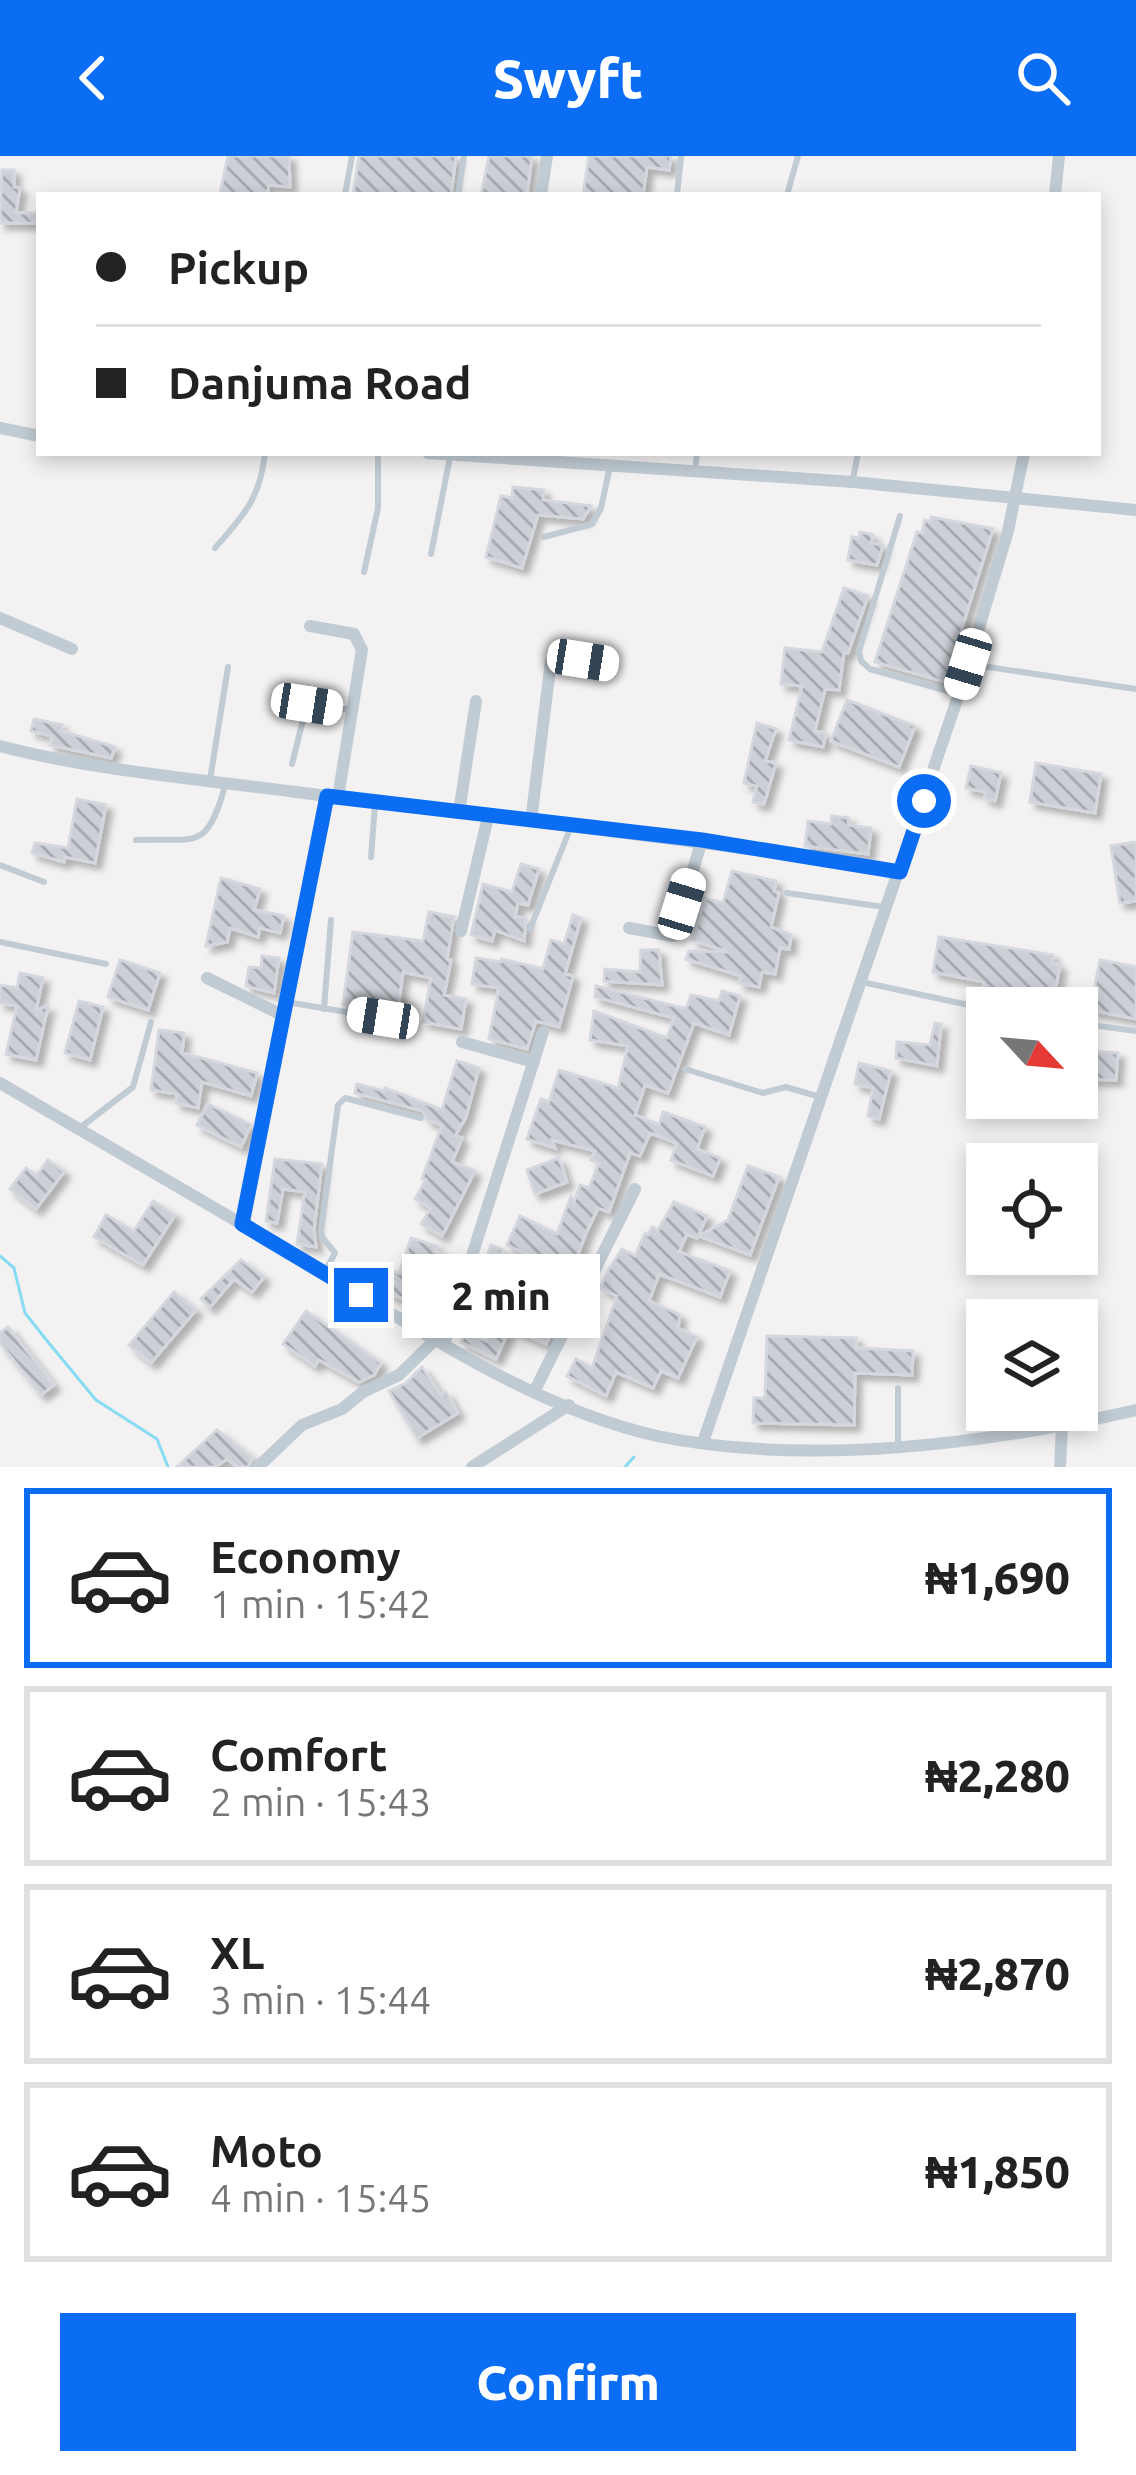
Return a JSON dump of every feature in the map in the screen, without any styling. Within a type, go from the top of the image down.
[{"type":"street","points":[[541,192],[547,156]]},
{"type":"street","points":[[1055,192],[1059,156]]},
{"type":"street","points":[[0,428],[36,435]]},
{"type":"street","points":[[486,456],[853,482],[1136,510]]},
{"type":"street","points":[[703,1442],[959,694],[1017,500],[1024,456]]},
{"type":"street","points":[[0,618],[72,649]]},
{"type":"street","points":[[242,1224],[352,710],[361,641],[354,634],[310,626]]},
{"type":"street","points":[[531,821],[550,661],[557,656],[609,664]]},
{"type":"street","points":[[459,812],[476,701]]},
{"type":"street","points":[[0,746],[210,780],[702,840],[900,872]]},
{"type":"street","points":[[461,931],[488,817]]},
{"type":"street","points":[[629,928],[673,937],[702,840]]},
{"type":"street","points":[[206,978],[285,1009]]},
{"type":"street","points":[[258,1467],[302,1425],[342,1409],[363,1392],[399,1375],[439,1343],[543,1032]]},
{"type":"street","points":[[462,1042],[534,1063]]},
{"type":"street","points":[[0,1083],[439,1343],[614,1425],[703,1442],[781,1450],[898,1447],[1030,1431]]},
{"type":"street","points":[[535,1390],[634,1189]]},
{"type":"street","points":[[472,1467],[569,1405]]},
{"type":"street","points":[[1098,1418],[1136,1410]]},
{"type":"street","points":[[1060,1467],[1062,1431]]},
{"type":"lane","points":[[346,192],[352,156]]},
{"type":"lane","points":[[458,192],[464,156]]},
{"type":"lane","points":[[676,192],[681,156]]},
{"type":"lane","points":[[788,192],[798,156]]},
{"type":"lane","points":[[214,548],[248,511],[258,492],[264,456]]},
{"type":"lane","points":[[364,572],[378,508],[378,456]]},
{"type":"lane","points":[[431,554],[451,456]]},
{"type":"lane","points":[[695,472],[697,456]]},
{"type":"lane","points":[[853,482],[857,456]]},
{"type":"lane","points":[[544,537],[592,524],[601,508],[610,466]]},
{"type":"lane","points":[[900,516],[859,651],[861,661],[870,669],[959,694]]},
{"type":"lane","points":[[968,664],[1136,689]]},
{"type":"lane","points":[[210,780],[228,667]]},
{"type":"lane","points":[[292,764],[307,704],[352,710]]},
{"type":"lane","points":[[136,840],[184,843],[200,837],[216,817],[226,782]]},
{"type":"lane","points":[[371,856],[375,802]]},
{"type":"lane","points":[[530,929],[571,825]]},
{"type":"lane","points":[[0,865],[44,882]]},
{"type":"lane","points":[[787,893],[887,908]]},
{"type":"lane","points":[[325,1009],[331,920]]},
{"type":"lane","points":[[0,941],[106,964]]},
{"type":"lane","points":[[861,982],[966,1005]]},
{"type":"lane","points":[[285,1009],[325,1009],[383,1018]]},
{"type":"lane","points":[[79,1129],[134,1087],[151,1022]]},
{"type":"lane","points":[[1098,1026],[1136,1031]]},
{"type":"lane","points":[[685,1069],[764,1093],[786,1087],[820,1097]]},
{"type":"lane","points":[[324,1273],[335,1253],[322,1230],[338,1105],[345,1098],[422,1118]]},
{"type":"lane","points":[[898,1388],[898,1447]]},
{"type":"building","points":[[228,156],[289,156],[290,187],[220,192]]},
{"type":"building","points":[[359,156],[456,156],[451,192],[353,192]]},
{"type":"building","points":[[489,156],[532,156],[527,192],[482,192]]},
{"type":"building","points":[[589,156],[671,156],[669,170],[647,167],[643,192],[583,192]]},
{"type":"building","points":[[2,170],[14,170],[14,187],[20,188],[16,213],[36,213],[36,223],[0,223]]},
{"type":"building","points":[[513,487],[544,490],[543,500],[591,506],[583,519],[538,515],[522,568],[486,557],[501,496],[512,498]]},
{"type":"building","points":[[931,517],[993,529],[945,682],[875,662],[917,532],[922,533],[925,520],[930,522]]},
{"type":"building","points":[[860,532],[873,535],[871,543],[883,545],[877,565],[848,560],[852,537],[859,538]]},
{"type":"building","points":[[844,588],[868,596],[848,653],[844,652],[839,690],[825,689],[815,731],[826,733],[823,747],[789,740],[802,686],[781,684],[785,648],[822,652]]},
{"type":"building","points":[[847,700],[915,726],[899,767],[831,741]]},
{"type":"building","points":[[34,719],[115,747],[111,758],[50,745],[52,736],[31,731]]},
{"type":"building","points":[[757,723],[776,729],[765,761],[776,763],[764,804],[753,802],[757,786],[744,783]]},
{"type":"building","points":[[1036,763],[1101,774],[1095,813],[1030,802]]},
{"type":"building","points":[[971,766],[1001,773],[995,801],[984,798],[986,792],[966,788]]},
{"type":"building","points":[[77,799],[106,805],[95,863],[65,857],[64,862],[32,853],[35,843],[68,848]]},
{"type":"building","points":[[832,816],[849,818],[848,825],[871,828],[868,854],[805,846],[808,821],[831,824]]},
{"type":"building","points":[[1136,842],[1136,901],[1120,903],[1111,846]]},
{"type":"building","points":[[521,864],[539,869],[528,905],[518,903],[515,916],[526,919],[524,941],[495,930],[492,941],[471,935],[483,884],[512,892]]},
{"type":"building","points":[[732,871],[776,881],[774,891],[779,893],[771,927],[791,935],[789,949],[780,948],[775,974],[762,972],[759,987],[739,983],[741,976],[686,959],[689,951],[728,952],[692,940],[705,898],[723,903]]},
{"type":"building","points":[[221,878],[260,889],[254,910],[284,916],[280,933],[260,928],[258,937],[230,928],[227,942],[206,946]]},
{"type":"building","points":[[429,912],[454,917],[444,995],[466,999],[461,1029],[423,1022],[431,978],[403,972],[397,1016],[343,1004],[353,932],[423,941]]},
{"type":"building","points":[[573,915],[581,918],[565,974],[573,976],[559,1027],[536,1021],[527,1049],[489,1039],[499,988],[472,984],[476,958],[543,969],[551,940],[564,944]]},
{"type":"building","points":[[939,937],[1053,955],[1052,963],[1060,965],[1056,987],[983,987],[984,982],[933,972]]},
{"type":"building","points":[[641,950],[659,950],[662,985],[604,981],[605,969],[640,972]]},
{"type":"building","points":[[262,956],[279,958],[274,993],[246,986],[249,967],[261,968]]},
{"type":"building","points":[[120,960],[160,973],[148,1010],[108,997]]},
{"type":"building","points":[[1100,960],[1136,967],[1136,1019],[1098,1012],[1095,987]]},
{"type":"building","points":[[20,973],[43,978],[36,1010],[48,1006],[36,1060],[6,1054],[17,1006],[0,1003],[0,985],[17,988]]},
{"type":"building","points":[[596,986],[682,1008],[691,995],[719,1001],[722,991],[740,996],[729,1035],[694,1023],[668,1093],[645,1085],[635,1115],[659,1125],[663,1112],[705,1127],[697,1149],[720,1158],[713,1176],[671,1160],[677,1143],[650,1133],[640,1156],[630,1153],[609,1212],[598,1208],[573,1268],[578,1270],[571,1291],[546,1344],[510,1328],[496,1359],[461,1342],[466,1331],[486,1341],[507,1298],[478,1285],[491,1245],[503,1250],[494,1273],[522,1285],[533,1257],[507,1245],[520,1216],[557,1234],[571,1196],[574,1202],[580,1185],[589,1188],[599,1163],[591,1160],[595,1151],[552,1140],[555,1148],[527,1139],[541,1099],[549,1102],[559,1070],[618,1088],[628,1046],[590,1040],[594,1011],[667,1038],[674,1018],[595,997]]},
{"type":"building","points":[[79,1001],[103,1007],[90,1060],[65,1053]]},
{"type":"building","points":[[935,1023],[941,1024],[937,1066],[896,1058],[897,1042],[930,1045]]},
{"type":"building","points":[[159,1030],[184,1033],[182,1053],[257,1073],[251,1096],[202,1082],[198,1108],[176,1103],[177,1094],[151,1090]]},
{"type":"building","points":[[1098,1052],[1118,1053],[1116,1080],[1098,1080]]},
{"type":"building","points":[[457,1061],[479,1068],[466,1117],[455,1136],[462,1138],[452,1162],[475,1171],[442,1236],[421,1224],[431,1208],[415,1199],[426,1180],[422,1179],[442,1125],[428,1120],[423,1111],[355,1093],[357,1084],[385,1088],[442,1110]]},
{"type":"building","points":[[859,1063],[891,1071],[879,1119],[868,1116],[873,1088],[855,1084]]},
{"type":"building","points":[[208,1104],[251,1125],[241,1147],[197,1125]]},
{"type":"building","points":[[559,1158],[567,1182],[535,1194],[527,1170]]},
{"type":"building","points":[[275,1159],[322,1164],[316,1247],[297,1244],[305,1192],[283,1189],[277,1223],[266,1221]]},
{"type":"building","points":[[48,1160],[64,1172],[36,1209],[10,1189],[26,1168],[36,1176]]},
{"type":"building","points":[[748,1166],[779,1177],[750,1255],[699,1236],[728,1220]]},
{"type":"building","points":[[153,1201],[175,1215],[143,1265],[94,1237],[106,1215],[134,1231]]},
{"type":"building","points":[[674,1202],[707,1216],[697,1238],[687,1234],[679,1252],[730,1271],[720,1297],[659,1274],[649,1301],[680,1315],[678,1328],[697,1337],[678,1378],[661,1371],[653,1388],[616,1372],[606,1396],[567,1376],[576,1359],[592,1368],[617,1296],[600,1288],[609,1269],[622,1249],[635,1256],[645,1233],[652,1227],[658,1230]]},
{"type":"building","points":[[411,1238],[437,1246],[434,1251],[444,1254],[434,1284],[442,1287],[435,1309],[380,1291],[387,1269],[399,1273]]},
{"type":"building","points":[[241,1260],[264,1277],[252,1292],[234,1279],[210,1307],[201,1299]]},
{"type":"building","points":[[174,1292],[196,1310],[151,1363],[129,1345]]},
{"type":"building","points":[[306,1311],[381,1363],[374,1375],[359,1382],[319,1360],[315,1366],[283,1344]]},
{"type":"building","points":[[8,1327],[54,1385],[41,1395],[0,1343],[0,1333]]},
{"type":"building","points":[[767,1336],[856,1338],[856,1348],[913,1351],[912,1375],[855,1373],[854,1425],[753,1423],[754,1398],[765,1398]]},
{"type":"building","points":[[422,1367],[458,1413],[417,1438],[389,1391]]},
{"type":"building","points":[[217,1430],[253,1458],[248,1467],[227,1459],[215,1467],[177,1467]]},
{"type":"waterway","points":[[0,1256],[14,1268],[25,1313],[48,1342],[96,1400],[157,1439],[168,1467]]},
{"type":"waterway","points":[[625,1467],[634,1457]]},
{"type":"route","points":[[361,1295],[242,1224],[327,796],[702,840],[900,872],[924,801]]}]
